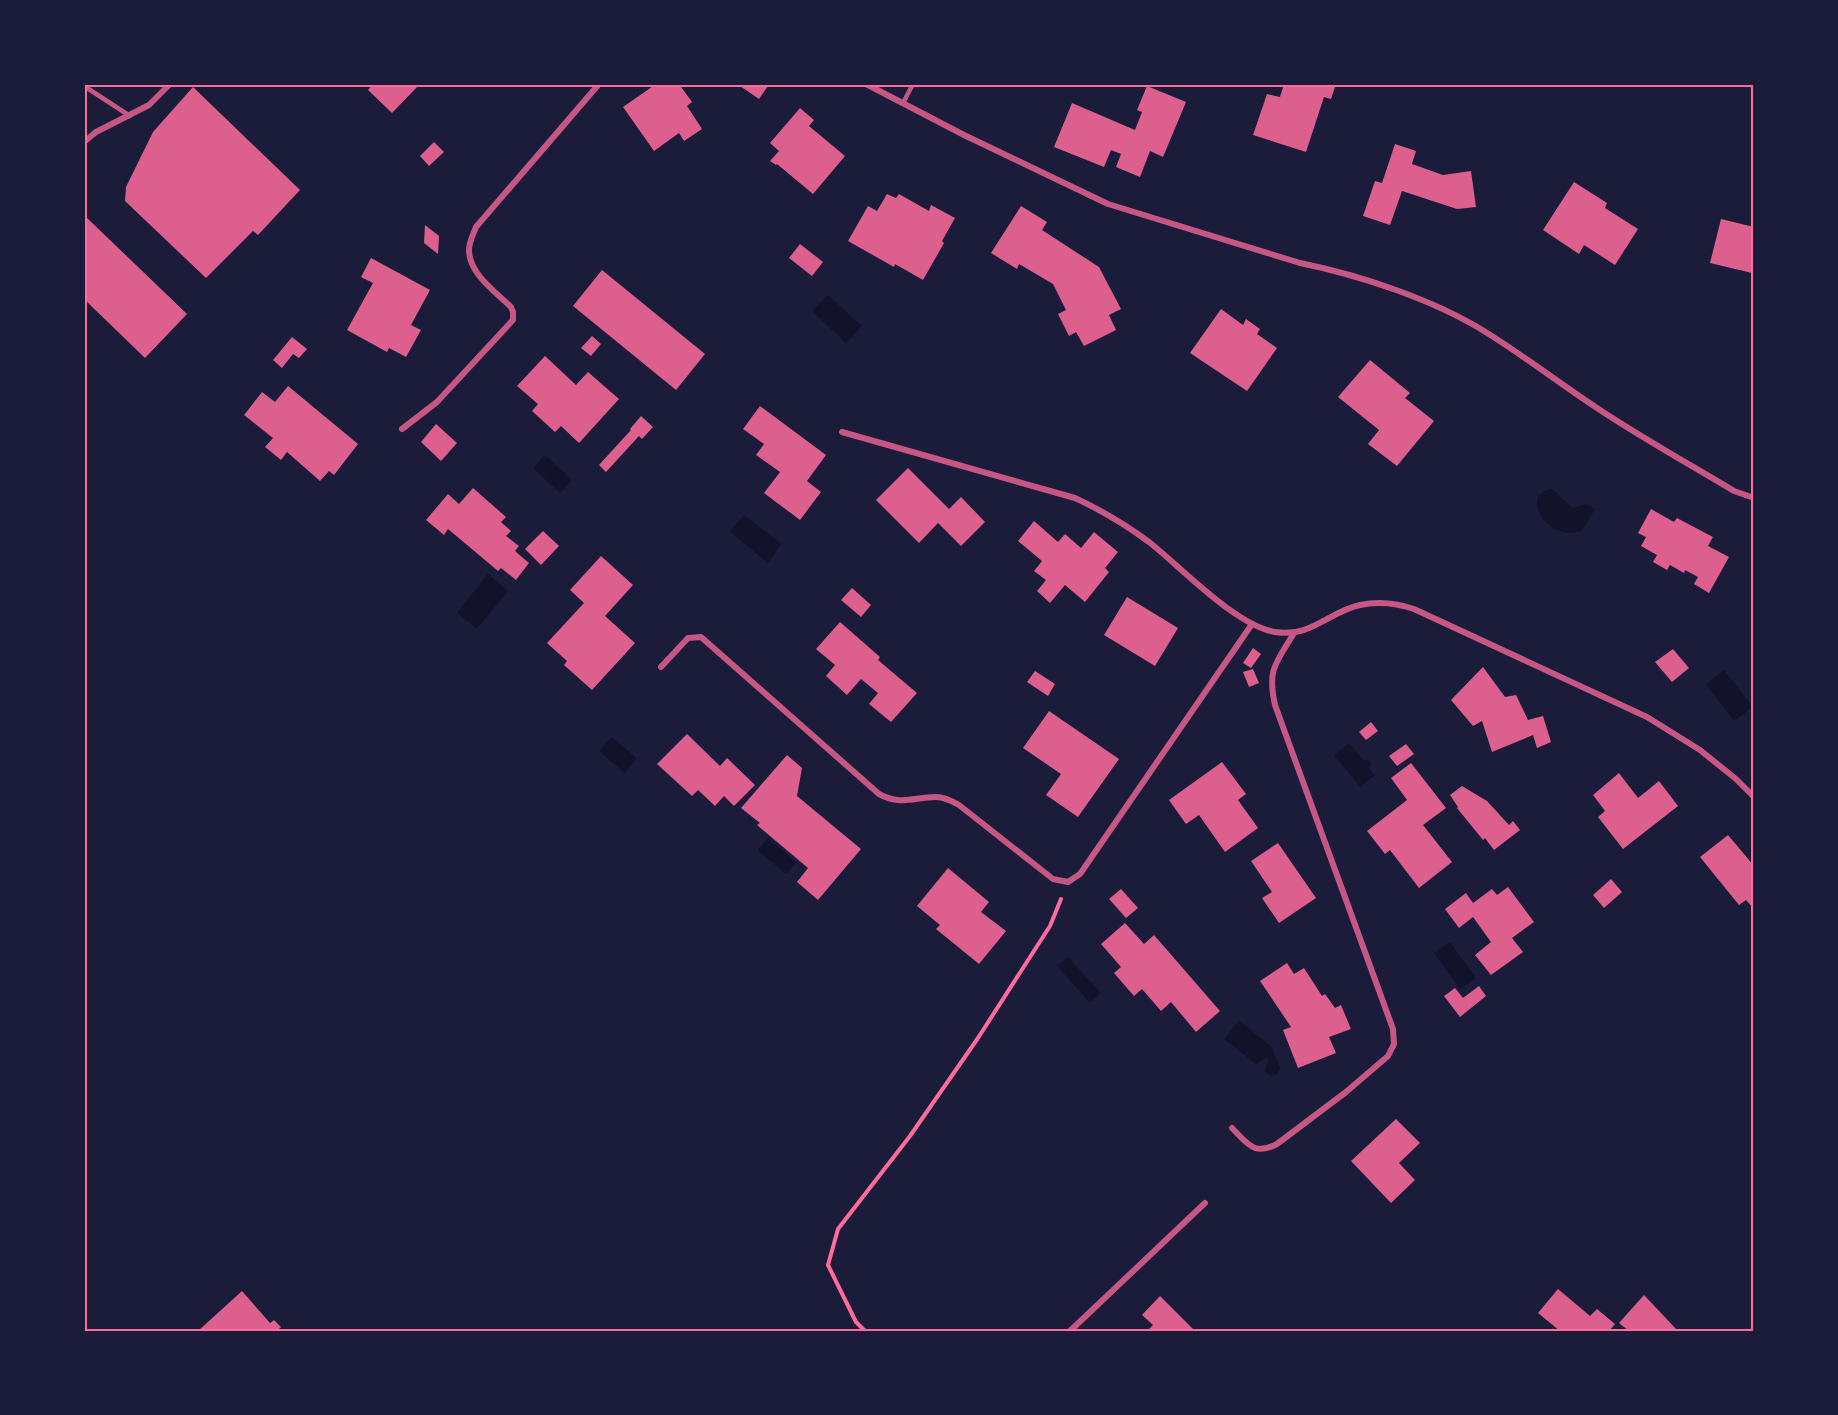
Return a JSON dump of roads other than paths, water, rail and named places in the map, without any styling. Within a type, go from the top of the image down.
[{"type":"street","points":[[84,142],[96,132],[149,105],[170,84]]},
{"type":"street","points":[[402,429],[436,402],[513,320],[511,307],[476,272],[470,261],[471,240],[476,227],[599,84]]},
{"type":"street","points":[[866,84],[964,135],[1108,204],[1300,263],[1331,269],[1416,297],[1455,315],[1489,334],[1617,422],[1734,491],[1754,498]]},
{"type":"street","points":[[842,432],[1075,498],[1101,510],[1148,541],[1233,613],[1273,632],[1294,633],[1358,605],[1380,602],[1398,603],[1647,717],[1700,750],[1736,778],[1754,797]]},
{"type":"street","points":[[661,667],[688,638],[701,637],[879,794],[891,800],[938,797],[950,800],[1053,879],[1068,882],[1080,874],[1252,624]]},
{"type":"street","points":[[1232,1128],[1255,1149],[1265,1150],[1277,1144],[1346,1092],[1388,1056],[1394,1044],[1393,1029],[1275,705],[1271,682],[1272,673],[1294,633]]},
{"type":"street","points":[[1070,1331],[1205,1203]]},
{"type":"lane","points":[[903,103],[913,84]]},
{"type":"lane","points":[[84,86],[130,116]]}]
